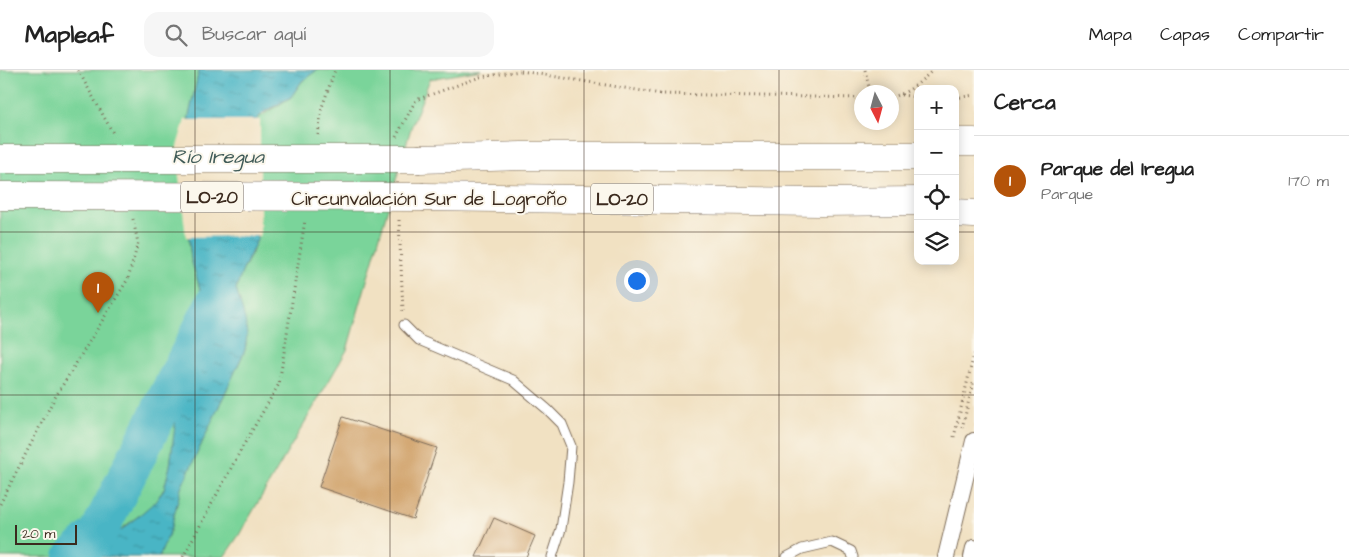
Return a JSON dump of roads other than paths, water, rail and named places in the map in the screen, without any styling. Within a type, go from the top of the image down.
[{"type":"highway","points":[[959,142],[974,142]]},
{"type":"highway","points":[[848,150],[914,143]]},
{"type":"highway","points":[[848,150],[914,156]]},
{"type":"highway","name":"Circunvalación Sur de Logroño","points":[[0,159],[420,159],[848,150]]},
{"type":"highway","points":[[959,156],[974,156]]},
{"type":"highway","name":"Circunvalación Sur de Logroño","points":[[0,196],[424,197],[848,203]]},
{"type":"highway","points":[[848,203],[914,200]]},
{"type":"highway","points":[[959,200],[974,200]]},
{"type":"highway","points":[[848,203],[914,213]]},
{"type":"highway","points":[[959,213],[974,214]]},
{"type":"street","points":[[946,557],[974,441]]},
{"type":"street","points":[[972,557],[974,548]]},
{"type":"lane","points":[[404,326],[419,340],[513,380],[548,409],[562,424],[571,446],[561,529],[552,557]]},
{"type":"lane","points":[[787,557],[802,549],[832,542],[851,551],[853,557]]},
{"type":"water","name":"Río Iregua","points":[[199,70],[317,70],[302,81],[291,97],[263,113],[258,118],[257,240],[236,289],[245,319],[247,335],[245,350],[181,488],[170,531],[159,557],[85,557],[156,501],[164,489],[170,466],[178,401],[189,364],[194,320],[201,292],[191,259],[179,149],[186,130]]},
{"type":"waterway","name":"Río Iregua","points":[[73,557],[98,533],[215,302]]},
{"type":"place","name":"Parque del Iregua","points":[[98,313]]}]
